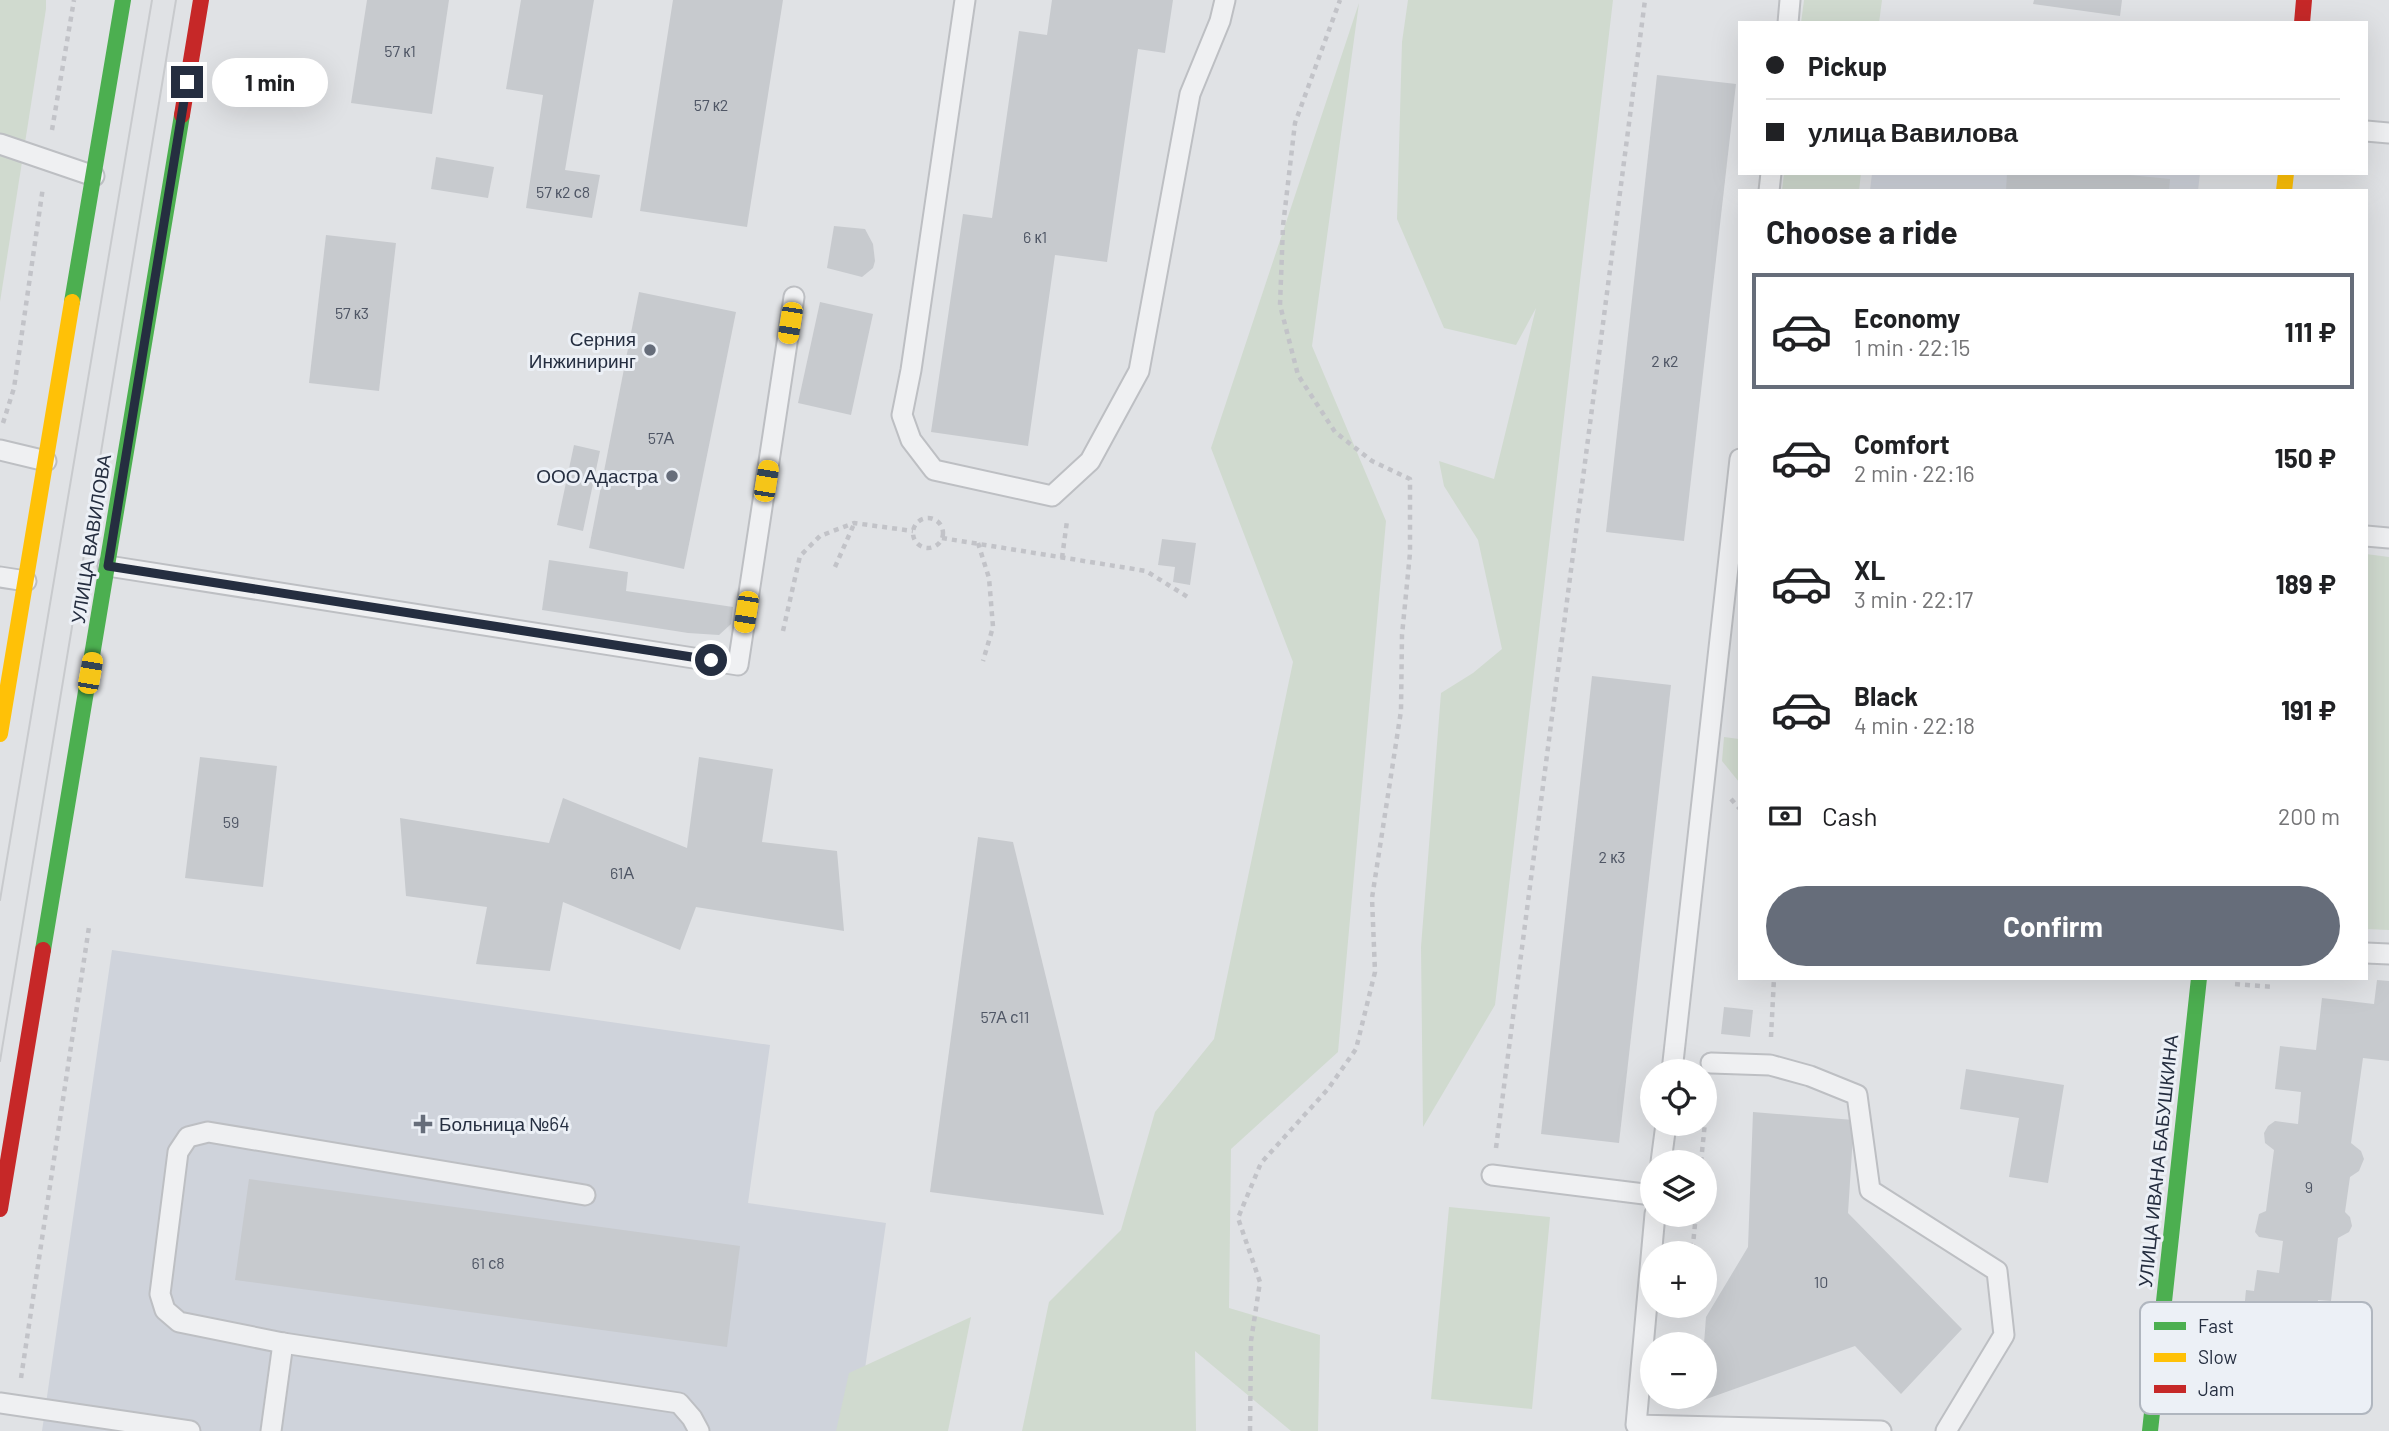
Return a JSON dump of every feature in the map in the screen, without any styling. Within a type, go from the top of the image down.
[{"type":"main road","points":[[0,734],[123,0]]},
{"type":"main road","name":"УЛИЦА ВАВИЛОВА","points":[[0,1209],[201,0]]},
{"type":"main road","points":[[2302,21],[2304,0]]},
{"type":"main road","name":"УЛИЦА ИВАНА БАБУШКИНА","points":[[2164,1302],[2199,980]]},
{"type":"lane","points":[[965,0],[911,370],[902,415],[911,440],[934,470],[1052,496],[1090,461],[1139,371],[1190,94],[1220,21],[1225,0]]},
{"type":"lane","points":[[1788,21],[1790,0]]},
{"type":"lane","points":[[2368,131],[2389,133]]},
{"type":"lane","points":[[0,144],[94,176]]},
{"type":"lane","points":[[108,566],[738,665],[794,297]]},
{"type":"lane","points":[[0,450],[46,461]]},
{"type":"lane","points":[[1673,1059],[1738,477]]},
{"type":"lane","points":[[2368,536],[2389,538]]},
{"type":"lane","points":[[0,577],[26,582]]},
{"type":"lane","points":[[2368,953],[2389,954]]},
{"type":"lane","points":[[1717,1063],[1770,1065],[1810,1076],[1857,1095],[1870,1190],[1997,1271],[2004,1335],[1946,1431]]},
{"type":"lane","points":[[585,1195],[208,1132],[188,1137],[178,1152],[160,1294],[165,1310],[179,1322],[283,1342],[678,1403],[692,1418],[699,1431]]},
{"type":"lane","points":[[1492,1175],[1640,1194]]},
{"type":"lane","points":[[1654,1227],[1636,1425],[1881,1431]]},
{"type":"lane","points":[[271,1431],[283,1342]]},
{"type":"lane","points":[[0,1403],[190,1431]]},
{"type":"path","points":[[0,433],[13,388],[74,0]]},
{"type":"path","points":[[1250,1431],[1251,1341],[1259,1282],[1238,1218],[1261,1163],[1328,1089],[1356,1049],[1375,972],[1372,898],[1402,711],[1402,635],[1410,553],[1410,479],[1372,461],[1335,432],[1298,375],[1280,305],[1283,226],[1295,123],[1340,0]]},
{"type":"path","points":[[1492,1175],[1644,0]]},
{"type":"path","points":[[931,518],[942,527],[942,538],[936,545],[927,547],[918,544],[913,531],[917,522],[931,518]]},
{"type":"path","points":[[783,631],[800,556],[820,536],[854,523],[913,531]]},
{"type":"path","points":[[835,567],[854,523]]},
{"type":"path","points":[[942,538],[1146,571],[1191,599]]},
{"type":"path","points":[[978,543],[989,578],[993,627],[983,661]]},
{"type":"path","points":[[1770,1065],[1774,980]]},
{"type":"shaded area","points":[[0,0],[46,0],[46,9],[0,302]]},
{"type":"shaded area","points":[[1408,0],[1613,0],[1495,1005],[1423,1127],[1421,947],[1441,693],[1473,673],[1502,649],[1478,540],[1444,486],[1439,461],[1494,479],[1536,308],[1516,345],[1444,328],[1397,219],[1402,42]]},
{"type":"shaded area","points":[[1804,0],[1882,0],[1879,21],[1801,21]]},
{"type":"shaded area","points":[[1359,3],[1312,346],[1386,521],[1338,1052],[1231,1149],[1229,1308],[1320,1335],[1318,1431],[1291,1431],[1195,1351],[1196,1431],[1022,1431],[1049,1302],[1121,1230],[1155,1112],[1214,1039],[1293,662],[1211,448]]},
{"type":"shaded area","points":[[1784,175],[1861,175],[1859,189],[1782,189]]},
{"type":"shaded area","points":[[1872,175],[2200,175],[2198,189],[1870,189]]},
{"type":"shaded area","points":[[2368,554],[2389,557],[2389,930],[2368,929]]},
{"type":"shaded area","points":[[1724,737],[1738,739],[1738,781],[1722,761]]},
{"type":"shaded area","name":"Больница №64","points":[[112,950],[770,1045],[748,1203],[886,1223],[856,1431],[42,1431]]},
{"type":"shaded area","points":[[1449,1207],[1550,1217],[1532,1409],[1431,1399]]},
{"type":"shaded area","points":[[971,1317],[948,1431],[836,1431],[849,1373]]},
{"type":"building","points":[[367,0],[449,0],[432,114],[351,103]]},
{"type":"building","points":[[521,0],[594,0],[565,170],[600,175],[592,218],[526,208],[543,95],[506,89]]},
{"type":"building","points":[[673,0],[783,0],[747,227],[640,211]]},
{"type":"building","points":[[1052,0],[1173,0],[1165,53],[1138,49],[1107,262],[1055,255],[1028,446],[931,432],[963,214],[992,218],[1019,31],[1047,35]]},
{"type":"building","points":[[2034,0],[2122,0],[2120,16],[2033,4]]},
{"type":"building","points":[[1657,75],[1736,84],[1684,541],[1606,532]]},
{"type":"building","points":[[436,157],[494,167],[488,198],[431,189]]},
{"type":"building","points":[[2007,175],[2130,175],[2170,179],[2169,189],[2006,189]]},
{"type":"building","points":[[834,226],[865,229],[873,244],[875,261],[873,268],[862,277],[827,268]]},
{"type":"building","points":[[326,235],[396,243],[379,391],[309,383]]},
{"type":"building","points":[[639,292],[736,312],[684,569],[589,548]]},
{"type":"building","points":[[820,302],[873,314],[851,415],[798,403]]},
{"type":"building","points":[[574,445],[600,451],[583,531],[557,525]]},
{"type":"building","points":[[1162,539],[1196,543],[1190,585],[1173,582],[1175,567],[1158,565]]},
{"type":"building","points":[[549,560],[628,572],[626,591],[733,607],[731,624],[719,635],[688,633],[542,610]]},
{"type":"building","points":[[1592,676],[1671,685],[1619,1143],[1541,1134]]},
{"type":"building","points":[[200,757],[277,766],[263,887],[185,878]]},
{"type":"building","points":[[699,757],[773,769],[762,842],[837,851],[844,931],[696,907],[680,950],[563,902],[550,971],[476,964],[487,907],[406,896],[400,818],[549,843],[563,798],[687,848]]},
{"type":"building","points":[[978,837],[1013,842],[1104,1215],[930,1192]]},
{"type":"building","points":[[2377,980],[2389,981],[2389,1061],[2363,1058],[2351,1143],[2361,1151],[2364,1159],[2359,1171],[2350,1177],[2345,1212],[2350,1217],[2352,1226],[2349,1232],[2338,1238],[2331,1301],[2245,1302],[2246,1290],[2254,1291],[2257,1270],[2279,1273],[2283,1241],[2259,1237],[2255,1232],[2259,1214],[2266,1211],[2274,1150],[2265,1143],[2264,1133],[2275,1121],[2298,1124],[2301,1092],[2275,1089],[2280,1046],[2316,1050],[2322,998],[2374,1004]]},
{"type":"building","points":[[1724,1007],[1753,1010],[1750,1037],[1721,1034]]},
{"type":"building","points":[[1966,1069],[2064,1085],[2048,1183],[2009,1177],[2019,1118],[1960,1109]]},
{"type":"building","points":[[1753,1112],[1854,1120],[1848,1213],[1962,1329],[1901,1394],[1855,1346],[1717,1395],[1717,1332],[1705,1332],[1706,1318],[1717,1318],[1717,1299],[1748,1247]]},
{"type":"building","points":[[249,1179],[740,1246],[727,1347],[235,1280]]},
{"type":"tram line","points":[[0,900],[152,0]]},
{"type":"tram line","points":[[0,1061],[176,0]]},
{"type":"traffic: fast","points":[[72,302],[123,0]]},
{"type":"traffic: fast","points":[[43,950],[182,115]]},
{"type":"traffic: fast","points":[[2164,1302],[2199,980]]},
{"type":"traffic: fast","points":[[2150,1431],[2152,1414]]},
{"type":"traffic: slow","points":[[2284,189],[2286,175]]},
{"type":"traffic: slow","points":[[0,734],[72,302]]},
{"type":"traffic: jam","points":[[182,115],[201,0]]},
{"type":"traffic: jam","points":[[2302,21],[2304,0]]},
{"type":"traffic: jam","points":[[0,1209],[43,950]]},
{"type":"place","name":"Серния Инжиниринг","points":[[650,350]]},
{"type":"place","name":"ООО Адастра","points":[[672,476]]},
{"type":"place","name":"Больница №64","points":[[423,1124]]},
{"type":"route","points":[[187,82],[108,566],[711,660]]}]
